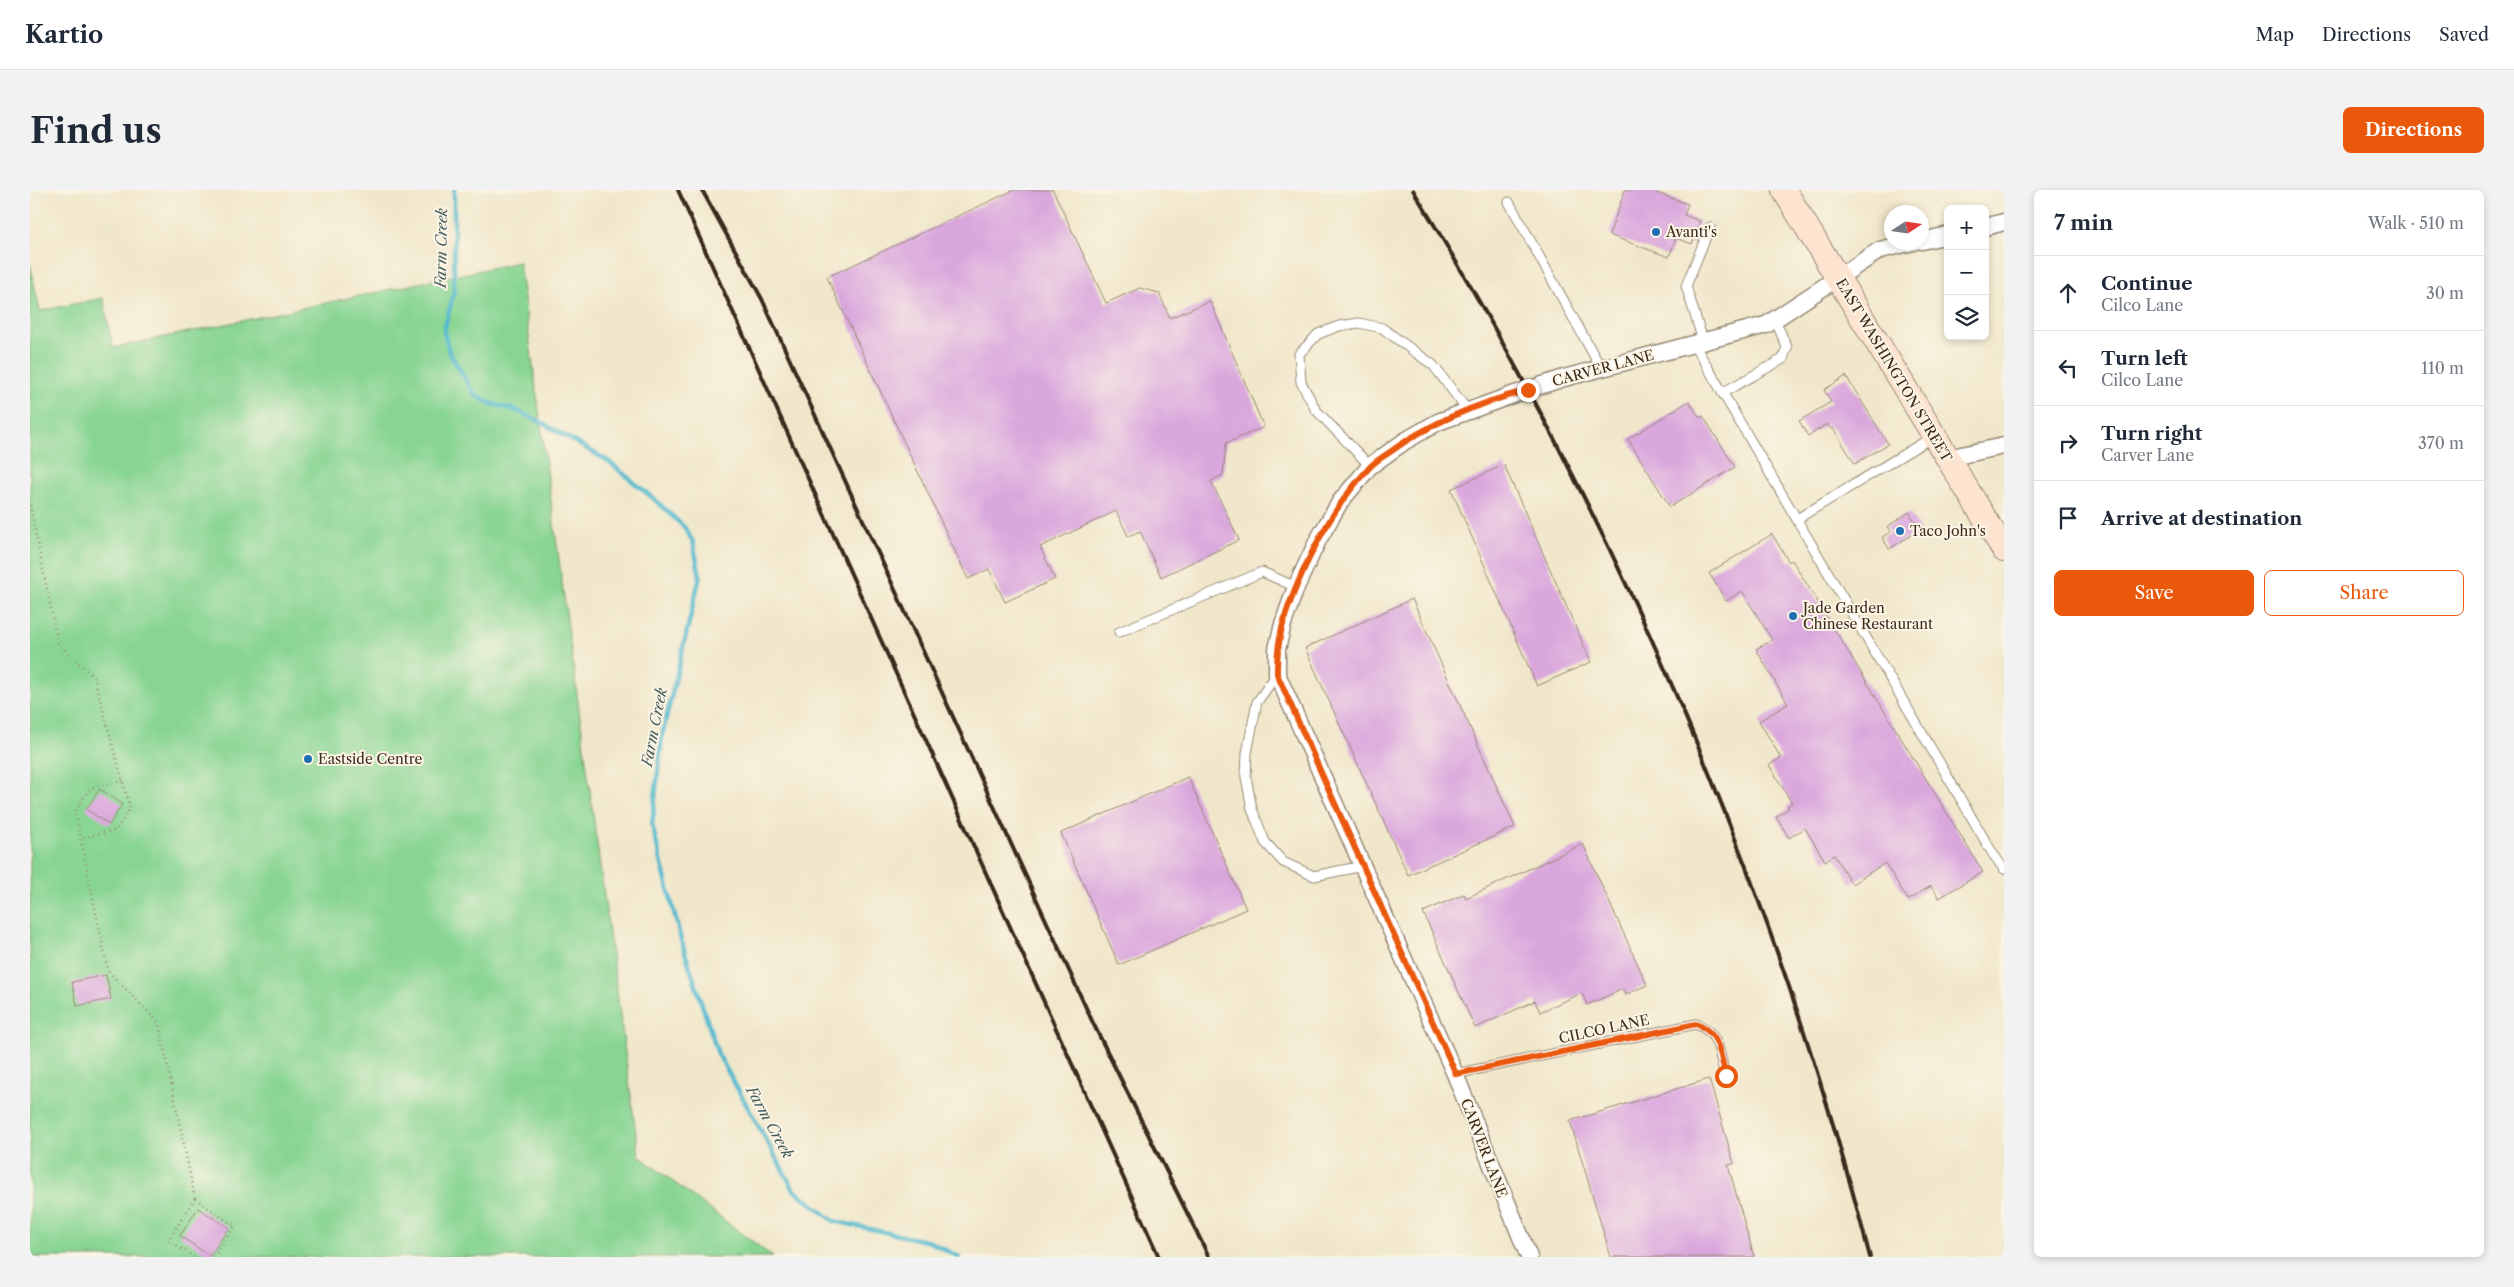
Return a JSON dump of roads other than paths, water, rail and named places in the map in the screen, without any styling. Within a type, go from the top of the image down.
[{"type":"main road","name":"EAST WASHINGTON STREET","points":[[1784,190],[2004,550]]},
{"type":"street","points":[[1989,225],[2004,222]]},
{"type":"street","points":[[1929,239],[1944,236]]},
{"type":"street","name":"CARVER LANE","points":[[1529,1257],[1456,1074],[1277,674],[1276,649],[1296,587],[1318,540],[1340,502],[1370,466],[1405,441],[1438,422],[1564,378],[1766,325],[1884,249]]},
{"type":"street","points":[[1947,458],[2004,446]]},
{"type":"lane","points":[[1509,202],[1601,368]]},
{"type":"lane","points":[[1710,227],[1686,286],[1698,343],[1722,393],[1988,846],[2004,869]]},
{"type":"lane","points":[[1722,393],[1783,359],[1787,347],[1775,320]]},
{"type":"lane","points":[[1370,466],[1316,410],[1301,382],[1299,354],[1318,334],[1339,326],[1359,323],[1382,328],[1433,366],[1468,410]]},
{"type":"lane","points":[[1797,520],[1934,436]]},
{"type":"lane","points":[[1119,632],[1262,572],[1296,587]]},
{"type":"lane","points":[[1277,674],[1257,702],[1247,753],[1246,777],[1252,808],[1266,842],[1283,862],[1314,876],[1363,866]]},
{"type":"lane","name":"CILCO LANE","points":[[1456,1074],[1696,1024],[1708,1029],[1715,1038],[1726,1076]]},
{"type":"waterway","name":"Farm Creek","points":[[454,190],[454,291],[444,331],[449,352],[475,395],[492,404],[515,410],[539,421],[608,461],[654,499],[685,528],[693,542],[700,576],[662,736],[652,825],[681,940],[718,1054],[794,1190],[834,1221],[930,1242],[959,1257]]},
{"type":"railway","points":[[678,190],[1159,1257]]},
{"type":"railway","points":[[702,190],[762,299],[1093,1023],[1209,1257]]},
{"type":"railway","points":[[1413,190],[1487,315],[1556,443],[1621,574],[1681,707],[1736,842],[1786,978],[1831,1117],[1870,1257]]},
{"type":"place","name":"Avanti's","points":[[1656,232]]},
{"type":"place","name":"Taco John's","points":[[1900,531]]},
{"type":"place","name":"Jade Garden Chinese Restaurant","points":[[1793,616]]},
{"type":"place","name":"Eastside Centre","points":[[308,759]]}]
